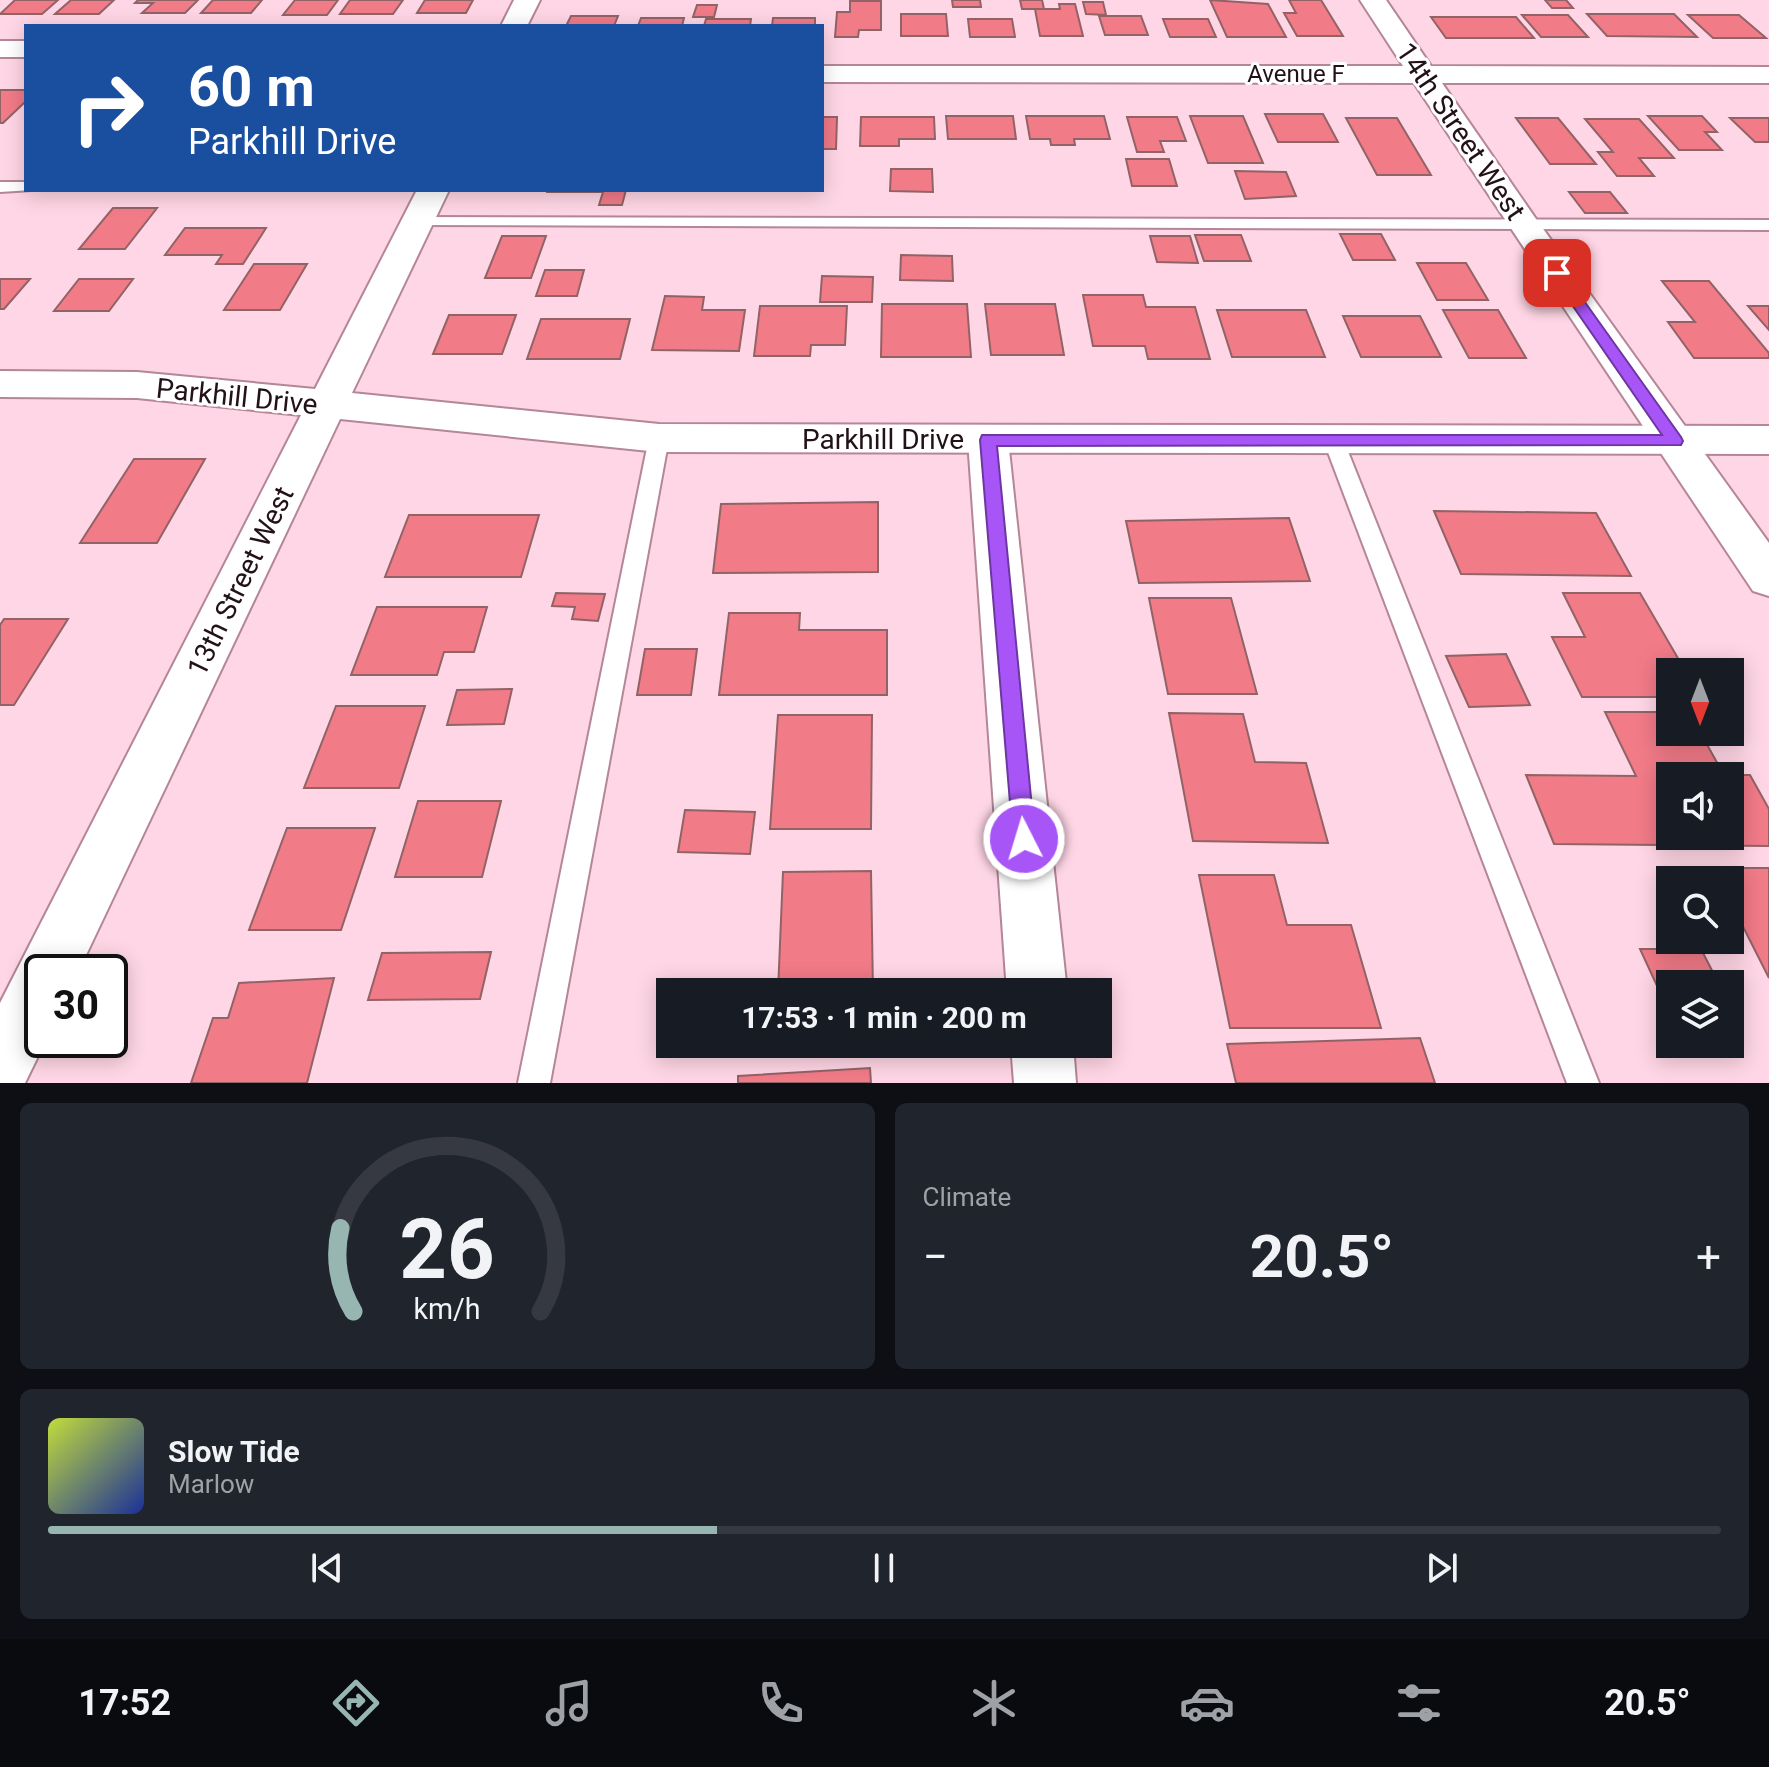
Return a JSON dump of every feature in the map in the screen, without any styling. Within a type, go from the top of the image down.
[{"type":"street","points":[[515,24],[527,0]]},
{"type":"street","name":"14th Street West","points":[[1373,0],[1523,225],[1769,578]]},
{"type":"street","points":[[0,49],[24,49]]},
{"type":"street","name":"Avenue F","points":[[824,74],[1769,75]]},
{"type":"street","name":"13th Street West","points":[[56,954],[432,192]]},
{"type":"street","name":"Parkhill Drive","points":[[0,384],[137,385],[659,438],[1769,440]]},
{"type":"street","points":[[988,440],[1036,978]]},
{"type":"street","points":[[0,1068],[24,1019]]},
{"type":"street","points":[[1043,1058],[1045,1083]]},
{"type":"lane","points":[[0,187],[24,187]]},
{"type":"lane","points":[[417,222],[1769,225]]},
{"type":"lane","points":[[534,1083],[659,438]]},
{"type":"lane","points":[[1333,439],[1583,1083]]},
{"type":"building","points":[[15,0],[58,0],[42,14],[0,14]]},
{"type":"building","points":[[71,0],[114,0],[99,14],[55,14]]},
{"type":"building","points":[[138,0],[198,0],[185,13],[142,13],[153,3],[135,3]]},
{"type":"building","points":[[213,0],[262,0],[251,13],[201,13]]},
{"type":"building","points":[[295,0],[338,0],[327,15],[283,15]]},
{"type":"building","points":[[350,0],[403,0],[393,14],[340,14]]},
{"type":"building","points":[[425,0],[473,0],[466,13],[417,13]]},
{"type":"building","points":[[952,0],[980,0],[981,7],[953,7]]},
{"type":"building","points":[[1020,0],[1042,0],[1044,9],[1022,9]]},
{"type":"building","points":[[1210,0],[1268,4],[1286,37],[1227,37]]},
{"type":"building","points":[[1289,0],[1321,0],[1343,36],[1297,36],[1284,13],[1296,13]]},
{"type":"building","points":[[1545,0],[1566,0],[1573,8],[1552,8]]},
{"type":"building","points":[[850,1],[881,1],[881,30],[859,30],[858,37],[835,37],[837,12],[850,12]]},
{"type":"building","points":[[1083,2],[1103,2],[1106,15],[1086,14]]},
{"type":"building","points":[[1059,4],[1075,4],[1083,36],[1040,36],[1035,9],[1060,9]]},
{"type":"building","points":[[697,5],[717,5],[714,17],[693,17]]},
{"type":"building","points":[[901,14],[946,14],[948,36],[901,36]]},
{"type":"building","points":[[1587,14],[1674,14],[1697,37],[1607,36]]},
{"type":"building","points":[[1522,15],[1568,15],[1588,37],[1541,37]]},
{"type":"building","points":[[1688,15],[1739,15],[1766,38],[1713,38]]},
{"type":"building","points":[[571,16],[618,16],[615,24],[567,24]]},
{"type":"building","points":[[1099,16],[1141,16],[1148,35],[1105,35]]},
{"type":"building","points":[[1431,17],[1516,17],[1534,38],[1446,38]]},
{"type":"building","points":[[641,18],[684,18],[682,24],[639,24]]},
{"type":"building","points":[[773,18],[815,18],[815,24],[772,24]]},
{"type":"building","points":[[706,19],[751,19],[750,24],[705,24]]},
{"type":"building","points":[[968,19],[1012,19],[1015,37],[970,37]]},
{"type":"building","points":[[1163,19],[1208,19],[1216,37],[1170,37]]},
{"type":"building","points":[[0,90],[24,90],[24,103],[0,123]]},
{"type":"building","points":[[1265,114],[1323,114],[1338,142],[1278,142]]},
{"type":"building","points":[[946,116],[1013,116],[1016,139],[948,139]]},
{"type":"building","points":[[1026,116],[1104,116],[1110,139],[1074,139],[1075,145],[1051,145],[1050,139],[1030,139]]},
{"type":"building","points":[[1190,116],[1243,116],[1263,163],[1208,163]]},
{"type":"building","points":[[1648,116],[1702,116],[1717,132],[1705,132],[1722,150],[1679,150]]},
{"type":"building","points":[[824,117],[837,117],[836,149],[824,149]]},
{"type":"building","points":[[861,117],[934,117],[935,139],[899,139],[899,146],[860,146]]},
{"type":"building","points":[[1127,117],[1177,117],[1186,141],[1160,141],[1164,152],[1137,152]]},
{"type":"building","points":[[1346,118],[1397,118],[1431,175],[1377,175]]},
{"type":"building","points":[[1516,118],[1558,118],[1596,164],[1550,164]]},
{"type":"building","points":[[1730,118],[1769,118],[1769,142],[1755,142]]},
{"type":"building","points":[[1585,119],[1639,119],[1674,158],[1639,158],[1654,176],[1617,176],[1598,152],[1613,152]]},
{"type":"building","points":[[1126,159],[1169,159],[1177,186],[1132,186]]},
{"type":"building","points":[[891,169],[932,169],[933,192],[890,191]]},
{"type":"building","points":[[1235,171],[1286,172],[1296,196],[1245,199]]},
{"type":"building","points":[[603,192],[625,192],[622,205],[599,205]]},
{"type":"building","points":[[1569,192],[1610,192],[1627,213],[1585,213]]},
{"type":"building","points":[[113,208],[157,208],[125,249],[79,249]]},
{"type":"building","points":[[185,228],[266,228],[243,264],[216,264],[222,255],[165,255]]},
{"type":"building","points":[[1340,234],[1381,234],[1395,260],[1353,260]]},
{"type":"building","points":[[1195,235],[1241,235],[1251,261],[1204,261]]},
{"type":"building","points":[[502,236],[546,236],[531,278],[485,278]]},
{"type":"building","points":[[1150,236],[1190,236],[1198,263],[1157,262]]},
{"type":"building","points":[[901,255],[952,256],[953,281],[900,280]]},
{"type":"building","points":[[1417,263],[1466,263],[1488,300],[1437,300]]},
{"type":"building","points":[[254,264],[307,264],[280,310],[224,310]]},
{"type":"building","points":[[545,270],[584,270],[577,296],[536,296]]},
{"type":"building","points":[[822,276],[873,277],[872,302],[820,302]]},
{"type":"building","points":[[0,279],[30,279],[4,309],[0,309]]},
{"type":"building","points":[[79,279],[133,279],[109,311],[54,311]]},
{"type":"building","points":[[1662,281],[1709,281],[1769,353],[1769,358],[1694,358],[1668,322],[1695,322]]},
{"type":"building","points":[[1083,295],[1143,295],[1146,307],[1195,307],[1210,359],[1148,359],[1145,346],[1093,346]]},
{"type":"building","points":[[665,296],[704,297],[702,310],[745,310],[739,351],[652,350]]},
{"type":"building","points":[[882,304],[967,304],[971,357],[881,357]]},
{"type":"building","points":[[985,304],[1055,304],[1064,355],[991,355]]},
{"type":"building","points":[[760,306],[847,306],[845,345],[811,345],[810,356],[754,356]]},
{"type":"building","points":[[1748,306],[1769,306],[1769,330]]},
{"type":"building","points":[[1217,310],[1306,310],[1325,357],[1232,357]]},
{"type":"building","points":[[1443,310],[1498,310],[1526,358],[1469,358]]},
{"type":"building","points":[[449,315],[516,315],[502,354],[433,354]]},
{"type":"building","points":[[1343,316],[1420,316],[1441,357],[1361,357]]},
{"type":"building","points":[[541,319],[630,319],[620,359],[527,359]]},
{"type":"building","points":[[134,459],[205,459],[157,543],[80,543]]},
{"type":"building","points":[[878,502],[878,572],[713,573],[721,504]]},
{"type":"building","points":[[1434,511],[1596,513],[1631,576],[1461,574]]},
{"type":"building","points":[[409,515],[539,515],[521,577],[385,577]]},
{"type":"building","points":[[1289,518],[1310,581],[1139,583],[1126,521]]},
{"type":"building","points":[[556,593],[605,594],[598,621],[572,619],[575,607],[552,606]]},
{"type":"building","points":[[1563,593],[1640,593],[1678,658],[1656,658],[1656,697],[1582,697],[1552,637],[1585,637]]},
{"type":"building","points":[[1149,598],[1231,598],[1257,694],[1168,694]]},
{"type":"building","points":[[377,607],[487,607],[474,652],[444,652],[437,675],[351,675]]},
{"type":"building","points":[[729,613],[800,613],[799,630],[887,630],[887,695],[719,695]]},
{"type":"building","points":[[4,619],[68,619],[14,705],[0,705],[0,625]]},
{"type":"building","points":[[645,649],[697,649],[691,695],[637,695]]},
{"type":"building","points":[[1506,654],[1530,705],[1469,707],[1446,656]]},
{"type":"building","points":[[512,689],[504,724],[447,725],[457,690]]},
{"type":"building","points":[[336,706],[425,706],[399,788],[304,788]]},
{"type":"building","points":[[1605,712],[1656,712],[1656,746],[1708,746],[1717,762],[1656,762],[1656,845],[1554,844],[1526,775],[1636,776]]},
{"type":"building","points":[[1169,713],[1243,714],[1255,762],[1306,763],[1328,843],[1193,841]]},
{"type":"building","points":[[778,715],[872,715],[871,829],[770,829]]},
{"type":"building","points":[[1744,775],[1750,775],[1769,809],[1769,846],[1744,846]]},
{"type":"building","points":[[418,801],[501,801],[482,877],[395,877]]},
{"type":"building","points":[[685,810],[755,812],[750,854],[678,852]]},
{"type":"building","points":[[287,828],[375,828],[341,930],[249,930]]},
{"type":"building","points":[[1744,868],[1769,868],[1769,978],[1744,929]]},
{"type":"building","points":[[871,871],[873,978],[779,978],[783,872]]},
{"type":"building","points":[[1199,875],[1274,875],[1287,925],[1351,925],[1381,1028],[1230,1028]]},
{"type":"building","points":[[1640,949],[1656,949],[1656,954],[1704,954],[1712,970],[1656,970],[1656,984]]},
{"type":"building","points":[[491,952],[480,999],[368,1000],[382,953]]},
{"type":"building","points":[[334,978],[307,1083],[191,1083],[213,1018],[228,1018],[239,983]]},
{"type":"building","points":[[1420,1038],[1435,1083],[1236,1083],[1227,1044]]},
{"type":"building","points":[[870,1068],[871,1083],[738,1083],[738,1076]]},
{"type":"route","points":[[1024,839],[988,440],[1675,441],[1557,273]]}]
